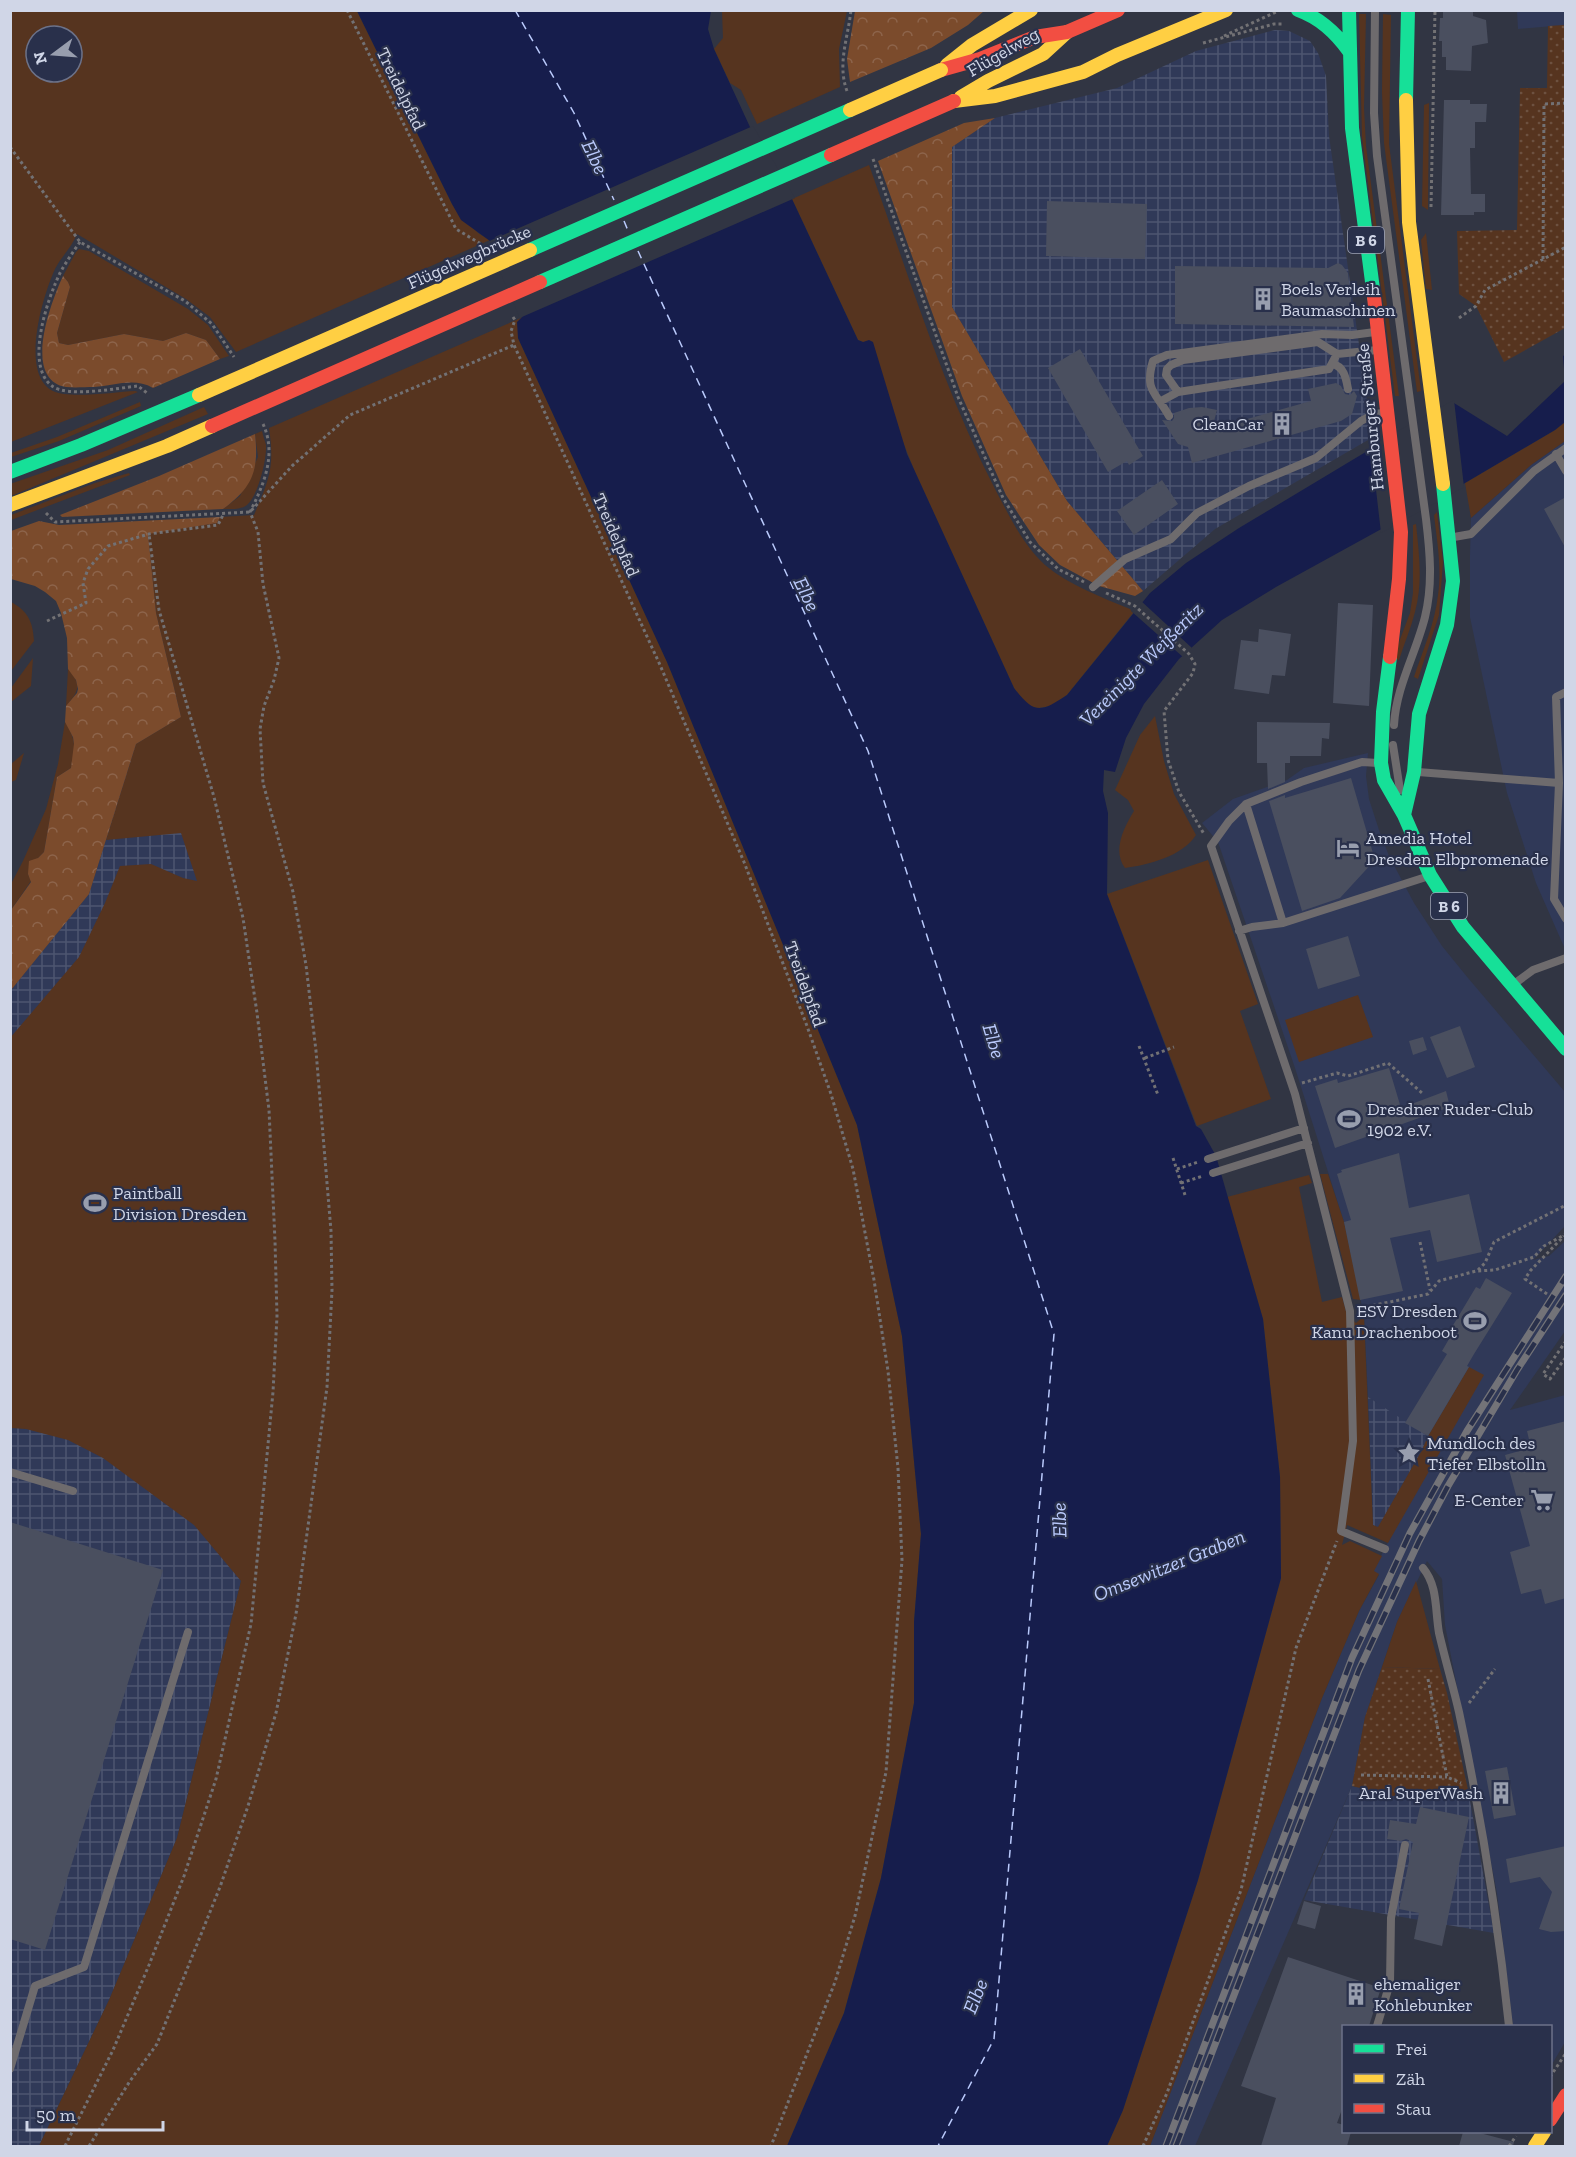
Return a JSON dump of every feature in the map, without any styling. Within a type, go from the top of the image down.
[{"type":"main road","points":[[941,70],[972,45],[1031,10]]},
{"type":"main road","name":"Flügelweg","points":[[941,70],[980,59],[1035,37],[1067,32],[1118,10]]},
{"type":"main road","points":[[10,505],[212,426],[954,101],[995,96],[1083,72],[1232,10]]},
{"type":"main road","points":[[1298,10],[1318,18],[1338,36],[1349,51]]},
{"type":"main road","name":"Hamburger Straße","points":[[1349,10],[1352,128],[1389,412],[1401,532],[1399,579],[1383,712],[1381,763],[1384,780],[1404,815],[1430,875],[1462,927],[1566,1049]]},
{"type":"main road","name":"B 6","points":[[1404,815],[1414,772],[1419,714],[1447,625],[1453,581],[1450,538],[1409,222],[1406,128],[1407,10]]},
{"type":"main road","name":"Flügelweg","points":[[954,101],[988,81],[1043,54],[1067,32]]},
{"type":"main road","name":"Flügelwegbrücke","points":[[10,472],[81,445],[198,395],[941,70]]},
{"type":"main road","points":[[1552,2116],[1566,2095]]},
{"type":"main road","points":[[1535,2146],[1543,2133]]},
{"type":"lane","points":[[1375,10],[1374,102],[1377,156],[1426,519],[1431,574],[1424,618],[1394,718],[1394,758],[1404,815]]},
{"type":"lane","points":[[1169,416],[1161,401],[1150,388],[1148,377],[1153,361],[1167,355],[1322,333],[1344,335],[1379,332]]},
{"type":"lane","points":[[1178,392],[1166,375],[1171,364],[1183,360],[1318,342],[1337,354],[1381,350]]},
{"type":"lane","points":[[1161,401],[1178,392],[1329,369],[1337,354]]},
{"type":"lane","points":[[1332,364],[1338,365],[1344,373],[1348,389]]},
{"type":"lane","points":[[1093,587],[1125,559],[1172,539],[1197,513],[1249,486],[1316,458],[1361,421],[1374,414],[1389,412]]},
{"type":"lane","points":[[1450,538],[1471,534],[1534,471],[1566,448]]},
{"type":"lane","points":[[1556,454],[1566,471]]},
{"type":"lane","points":[[1566,692],[1556,697],[1560,783],[1554,899],[1566,919]]},
{"type":"lane","points":[[1381,763],[1362,762],[1301,782],[1246,804],[1228,821],[1211,846],[1292,1086],[1350,1311],[1353,1441],[1341,1531],[1385,1549]]},
{"type":"lane","points":[[1414,772],[1560,783]]},
{"type":"lane","points":[[1246,804],[1283,923]]},
{"type":"lane","points":[[1556,850],[1566,849]]},
{"type":"lane","points":[[1239,931],[1283,923],[1430,875]]},
{"type":"lane","points":[[1511,987],[1533,970],[1566,958]]},
{"type":"lane","points":[[1204,1160],[1304,1128]]},
{"type":"lane","points":[[1209,1174],[1308,1143]]},
{"type":"lane","points":[[10,1472],[73,1491]]},
{"type":"lane","points":[[1424,1568],[1431,1577],[1439,1631],[1459,1712],[1474,1789],[1494,1910],[1509,2025]]},
{"type":"lane","points":[[10,2069],[35,1986],[84,1967],[188,1632]]},
{"type":"lane","points":[[1377,2025],[1390,1983],[1391,1918],[1405,1845]]},
{"type":"path","name":"Treidelpfad","points":[[347,10],[456,229],[482,244],[486,255]]},
{"type":"path","points":[[849,96],[843,79],[843,48],[851,10]]},
{"type":"path","points":[[1217,39],[1278,10]]},
{"type":"path","points":[[1431,210],[1435,10]]},
{"type":"path","points":[[1194,46],[1274,24],[1286,24]]},
{"type":"path","points":[[1543,259],[1544,104],[1566,103]]},
{"type":"path","points":[[10,147],[80,242],[185,301],[212,324],[237,365]]},
{"type":"path","points":[[870,152],[958,397],[1003,498],[1030,542],[1058,569],[1135,606],[1189,654],[1195,664],[1193,673],[1164,711],[1168,759],[1179,792],[1211,846]]},
{"type":"path","points":[[80,242],[60,273],[45,310],[38,351],[42,372],[52,386],[68,392],[138,386],[147,393]]},
{"type":"path","points":[[1459,318],[1476,306],[1485,290],[1566,247]]},
{"type":"path","name":"Treidelpfad","points":[[510,309],[515,320],[511,330],[514,345],[660,665],[744,862],[831,1094],[853,1169],[888,1371],[898,1468],[902,1560],[886,1772],[855,1916],[835,1982],[771,2146]]},
{"type":"path","points":[[46,513],[55,522],[250,512],[292,466],[350,415],[514,345]]},
{"type":"path","points":[[89,2146],[156,2044],[220,1887],[248,1806],[276,1713],[296,1614],[327,1387],[332,1290],[331,1231],[317,1062],[306,965],[293,892],[263,783],[260,729],[264,705],[274,680],[279,658],[263,584],[258,532],[250,512],[265,482],[269,448],[266,429],[261,418]]},
{"type":"path","points":[[46,621],[86,603],[83,583],[88,568],[108,546],[149,534],[218,525],[224,513]]},
{"type":"path","points":[[65,2146],[113,2050],[149,1965],[184,1876],[216,1779],[250,1624],[273,1392],[277,1316],[268,1110],[258,1013],[243,918],[214,797],[159,610],[149,534]]},
{"type":"path","points":[[1139,1046],[1158,1095]]},
{"type":"path","points":[[1144,1059],[1173,1047]]},
{"type":"path","points":[[1292,1086],[1337,1073],[1348,1076],[1388,1063],[1422,1093]]},
{"type":"path","points":[[1173,1158],[1185,1195]]},
{"type":"path","points":[[1177,1169],[1204,1160]]},
{"type":"path","points":[[1181,1183],[1209,1174]]},
{"type":"path","points":[[1476,1271],[1485,1263],[1494,1242],[1566,1205]]},
{"type":"path","points":[[1350,1311],[1428,1294],[1439,1281],[1476,1271],[1495,1270],[1534,1257],[1544,1246],[1566,1234]]},
{"type":"path","points":[[1547,1294],[1525,1279],[1566,1234]]},
{"type":"path","points":[[1420,1242],[1430,1291]]},
{"type":"path","points":[[1566,1341],[1543,1374],[1550,1378],[1566,1357]]},
{"type":"path","points":[[1143,2146],[1167,2093],[1241,1890],[1296,1648],[1341,1531]]},
{"type":"path","points":[[1459,1712],[1464,1711],[1495,1669]]},
{"type":"path","points":[[1428,1678],[1447,1777]]},
{"type":"path","points":[[1361,1775],[1447,1777],[1474,1789]]},
{"type":"path","points":[[1552,2076],[1566,2053]]},
{"type":"path","points":[[1509,2146],[1517,2133]]},
{"type":"shaded area","points":[[10,11],[357,11],[452,204],[478,233],[490,240],[236,352],[210,317],[186,299],[77,234],[55,269],[45,297],[37,333],[37,368],[43,382],[53,391],[60,393],[81,395],[138,392],[11,442]]},
{"type":"shaded area","points":[[722,11],[847,11],[839,49],[840,87],[757,124],[741,90],[730,83],[714,49],[723,38]]},
{"type":"shaded area","points":[[1517,11],[1565,11],[1565,25],[1518,29]]},
{"type":"shaded area","points":[[1359,14],[1366,14],[1364,108],[1366,146],[1399,396],[1395,396],[1362,137]]},
{"type":"shaded area","points":[[1383,14],[1391,15],[1389,144],[1421,391],[1417,392],[1384,143]]},
{"type":"shaded area","points":[[1565,25],[1565,328],[1504,362],[1476,306],[1459,294],[1457,231],[1517,230],[1520,88],[1547,88],[1548,26]]},
{"type":"shaded area","points":[[1275,30],[1289,31],[1310,41],[1318,53],[1326,76],[1329,136],[1368,407],[1368,440],[1215,529],[1143,591],[1067,501],[952,307],[952,147],[995,118],[1117,88],[1196,51]]},
{"type":"shaded area","points":[[1429,103],[1428,210],[1422,206],[1424,105]]},
{"type":"shaded area","points":[[869,165],[958,410],[995,489],[1017,529],[1029,548],[1054,572],[1086,590],[1130,609],[1133,613],[1067,695],[1051,706],[1038,708],[1027,706],[1014,688],[915,472],[863,342],[858,340],[792,199]]},
{"type":"shaded area","points":[[1426,233],[1432,290],[1426,289],[1421,240]]},
{"type":"shaded area","points":[[79,249],[89,251],[188,309],[208,325],[229,356],[220,359],[206,340],[186,333],[163,341],[124,334],[68,345],[59,343],[57,333],[70,287],[63,276]]},
{"type":"shaded area","points":[[523,317],[518,338],[667,662],[857,1125],[902,1336],[921,1534],[914,1622],[914,1703],[881,1878],[844,2013],[787,2146],[39,2146],[109,2000],[177,1838],[241,1581],[194,1525],[103,1458],[68,1440],[26,1429],[11,1428],[10,1038],[79,957],[120,866],[151,864],[183,878],[197,881],[181,833],[106,840],[136,744],[181,717],[156,613],[148,533],[217,523],[220,517],[254,515],[264,492],[271,464],[269,428]]},
{"type":"shaded area","points":[[140,402],[141,406],[59,441],[11,457],[11,453],[57,437]]},
{"type":"shaded area","points":[[204,407],[208,414],[11,496],[10,484],[108,450]]},
{"type":"shaded area","points":[[1565,422],[1565,441],[1531,465],[1471,518],[1465,483]]},
{"type":"shaded area","points":[[262,431],[266,451],[255,494],[244,507],[223,509],[240,496],[258,457],[255,434]]},
{"type":"shaded area","points":[[1565,441],[1565,949],[1536,883],[1507,793],[1470,617],[1470,555],[1471,518],[1531,465]]},
{"type":"shaded area","points":[[129,473],[130,475],[11,520],[11,515],[95,483]]},
{"type":"shaded area","points":[[1437,512],[1443,562],[1439,615],[1418,679],[1414,677],[1431,626],[1438,595],[1438,545],[1434,515]]},
{"type":"shaded area","points":[[1416,524],[1420,568],[1419,590],[1413,618],[1399,660],[1393,658],[1410,613],[1413,593],[1413,525]]},
{"type":"shaded area","points":[[11,602],[22,609],[28,618],[34,641],[11,671]]},
{"type":"shaded area","points":[[33,658],[31,686],[11,702],[11,688]]},
{"type":"shaded area","points":[[68,669],[75,679],[77,688],[66,706]]},
{"type":"shaded area","points":[[1155,716],[1164,761],[1174,794],[1196,835],[1183,849],[1174,854],[1144,865],[1125,868],[1121,861],[1119,847],[1123,832],[1134,811],[1128,800],[1115,790],[1140,735]]},
{"type":"shaded area","points":[[65,722],[74,744],[71,768],[57,777],[44,852],[28,874],[31,881],[11,910],[11,884],[46,809],[58,764]]},
{"type":"shaded area","points":[[136,744],[238,929],[241,1581],[177,1838],[109,2000],[39,2146],[11,2146],[11,990],[89,894]]},
{"type":"shaded area","points":[[24,753],[16,780],[11,782],[11,764]]},
{"type":"shaded area","points":[[1368,753],[1366,776],[1369,799],[1389,856],[1414,903],[1442,946],[1565,1092],[1565,1226],[1533,1260],[1549,1256],[1565,1241],[1565,1331],[1510,1410],[1565,1395],[1565,2042],[1552,2064],[1552,2025],[1513,2025],[1497,1893],[1445,1625],[1442,1579],[1427,1561],[1397,1622],[1365,1717],[1352,1786],[1195,2146],[1150,2146],[1322,1698],[1359,1611],[1379,1575],[1373,1571],[1394,1531],[1405,1423],[1368,1397],[1364,1316],[1344,1222],[1295,1068],[1218,842],[1202,823],[1233,799],[1287,780],[1304,768]]},
{"type":"shaded area","points":[[1208,860],[1258,1004],[1240,1011],[1271,1099],[1197,1126],[1107,894]]},
{"type":"shaded area","points":[[1358,995],[1373,1037],[1299,1062],[1285,1020]]},
{"type":"shaded area","points":[[1320,1174],[1328,1174],[1344,1222],[1361,1300],[1353,1299]]},
{"type":"shaded area","points":[[1309,1175],[1312,1183],[1299,1187],[1322,1302],[1342,1297],[1347,1315],[1356,1323],[1364,1316],[1373,1525],[1378,1527],[1469,1367],[1484,1375],[1388,1543],[1347,1525],[1342,1545],[1350,1541],[1382,1556],[1374,1571],[1379,1574],[1359,1611],[1322,1698],[1150,2146],[1107,2146],[1123,2110],[1198,1880],[1281,1578],[1280,1477],[1263,1319],[1227,1197]]},
{"type":"shaded area","points":[[1368,1397],[1428,1436],[1378,1528],[1373,1525]]},
{"type":"shaded area","points":[[1416,1581],[1440,1669],[1382,1667],[1397,1622]]},
{"type":"shaded area","points":[[1382,1667],[1440,1669],[1468,1790],[1406,1799],[1352,1786],[1365,1717]]},
{"type":"shaded area","points":[[1352,1786],[1406,1799],[1468,1790],[1494,1933],[1304,1900]]},
{"type":"green space","points":[[855,10],[984,11],[968,25],[931,48],[850,82],[847,59]]},
{"type":"green space","points":[[995,118],[952,147],[952,307],[1067,501],[1143,591],[1135,596],[1099,586],[1060,565],[1039,545],[1006,495],[962,396],[878,161],[964,123]]},
{"type":"green space","points":[[63,276],[70,287],[57,333],[59,343],[68,345],[124,334],[163,341],[186,333],[206,340],[220,359],[153,388],[139,383],[66,387],[52,381],[45,370],[42,355],[47,320]]},
{"type":"green space","points":[[255,434],[256,458],[252,477],[241,493],[223,509],[62,517],[60,515],[159,476]]},
{"type":"green space","points":[[220,517],[217,523],[148,534],[156,613],[181,717],[136,744],[89,894],[11,990],[11,910],[31,882],[28,874],[29,861],[38,858],[44,852],[57,777],[71,768],[74,744],[65,722],[66,706],[78,689],[76,680],[68,669],[67,638],[56,601],[35,586],[11,579],[11,531],[39,521],[59,525]]},
{"type":"water","points":[[357,11],[711,11],[708,29],[714,49],[750,127],[792,199],[858,340],[873,342],[907,454],[1014,688],[1027,703],[1038,708],[1044,708],[1067,695],[1150,593],[1186,563],[1239,528],[1369,450],[1454,403],[1507,436],[1565,381],[1565,422],[1555,430],[1465,483],[1276,587],[1222,620],[1179,659],[1144,704],[1126,738],[1115,772],[1104,770],[1103,791],[1108,813],[1107,894],[1196,1126],[1201,1129],[1216,1156],[1263,1319],[1280,1477],[1281,1578],[1198,1880],[1123,2110],[1107,2146],[787,2146],[844,2013],[881,1878],[914,1703],[914,1622],[921,1534],[902,1336],[857,1125],[667,662],[518,338],[517,322],[523,316],[490,241],[461,220]]},
{"type":"water","points":[[1565,355],[1565,381],[1563,356]]},
{"type":"pier","points":[[753,126],[795,198],[515,320],[519,316],[487,242]]},
{"type":"pier","points":[[1454,400],[1464,487],[1381,533],[1371,446]]},
{"type":"pier","points":[[1140,600],[1192,648],[1183,657],[1131,611]]},
{"type":"building","points":[[1443,10],[1473,10],[1473,16],[1486,20],[1488,43],[1472,46],[1471,71],[1446,70],[1446,57],[1442,57],[1442,41],[1439,41],[1440,18],[1443,18]]},
{"type":"building","points":[[1444,100],[1470,100],[1470,104],[1487,104],[1486,122],[1475,122],[1475,148],[1470,148],[1471,194],[1485,194],[1485,212],[1474,212],[1474,215],[1441,215]]},
{"type":"building","points":[[1047,201],[1147,204],[1145,259],[1046,256]]},
{"type":"building","name":"Boels Verleih Baumaschinen","points":[[1338,263],[1348,273],[1354,327],[1175,324],[1175,266],[1328,268]]},
{"type":"building","points":[[1080,349],[1143,456],[1129,465],[1127,461],[1108,472],[1048,368]]},
{"type":"building","name":"CleanCar","points":[[1336,383],[1341,386],[1345,394],[1350,395],[1354,391],[1357,396],[1352,414],[1341,421],[1192,463],[1188,447],[1178,444],[1162,420],[1172,421],[1174,413],[1202,407],[1217,410],[1212,429],[1311,401],[1308,389]]},
{"type":"building","points":[[1162,480],[1178,504],[1134,535],[1117,511]]},
{"type":"building","points":[[1566,497],[1566,549],[1544,509]]},
{"type":"building","points":[[1338,603],[1373,605],[1369,706],[1333,703]]},
{"type":"building","points":[[1259,629],[1291,634],[1285,676],[1272,675],[1269,694],[1234,689],[1241,640],[1258,642]]},
{"type":"building","points":[[1257,722],[1330,723],[1329,739],[1322,738],[1321,756],[1290,756],[1290,763],[1285,763],[1285,782],[1268,789],[1267,763],[1257,763]]},
{"type":"building","name":"Amedia Hotel Dresden Elbpromenade","points":[[1351,778],[1375,860],[1340,898],[1302,911],[1269,801]]},
{"type":"building","points":[[1348,936],[1360,976],[1318,989],[1306,949]]},
{"type":"building","points":[[1460,1026],[1475,1067],[1447,1078],[1430,1037]]},
{"type":"building","points":[[1423,1037],[1427,1050],[1413,1055],[1409,1041]]},
{"type":"building","points":[[1389,1068],[1401,1108],[1446,1091],[1450,1107],[1335,1148],[1315,1086],[1337,1079],[1338,1083]]},
{"type":"building","points":[[1399,1153],[1409,1208],[1469,1194],[1482,1252],[1437,1262],[1430,1230],[1390,1238],[1403,1291],[1360,1300],[1344,1222],[1351,1220],[1337,1174],[1342,1172],[1341,1170]]},
{"type":"building","points":[[1486,1278],[1512,1293],[1474,1354],[1467,1366],[1469,1367],[1428,1436],[1405,1423],[1447,1354],[1442,1351],[1449,1339],[1446,1337],[1476,1287],[1480,1289]]},
{"type":"building","name":"E-Center","points":[[1566,1421],[1566,1598],[1545,1604],[1541,1589],[1521,1594],[1510,1552],[1530,1546],[1505,1455],[1531,1448],[1527,1431]]},
{"type":"building","points":[[10,1522],[163,1570],[45,1950],[10,1939]]},
{"type":"building","name":"Aral SuperWash","points":[[1507,1767],[1516,1815],[1494,1819],[1485,1771]]},
{"type":"building","points":[[1420,1807],[1469,1817],[1442,1946],[1414,1939],[1419,1913],[1399,1909],[1413,1842],[1406,1839],[1401,1841],[1387,1839],[1390,1820],[1416,1824]]},
{"type":"building","points":[[1566,1846],[1566,1931],[1551,1932],[1539,1929],[1552,1892],[1540,1877],[1510,1883],[1506,1859]]},
{"type":"building","points":[[1304,1901],[1321,1906],[1315,1929],[1297,1924]]},
{"type":"building","points":[[1288,1957],[1381,1988],[1369,2025],[1342,2025],[1342,2109],[1337,2123],[1342,2124],[1342,2133],[1351,2133],[1347,2146],[1261,2146],[1276,2098],[1241,2086]]},
{"type":"building","points":[[1463,2133],[1480,2133],[1514,2142],[1513,2146],[1459,2146]]},
{"type":"ferry route","points":[[515,10],[574,113],[614,200]]},
{"type":"ferry route","points":[[624,221],[629,233]]},
{"type":"ferry route","points":[[638,251],[868,751],[1054,1334],[994,2039],[938,2146]]},
{"type":"railway","points":[[1166,2146],[1352,1658],[1410,1533],[1467,1431],[1566,1276]]},
{"type":"railway","points":[[1176,2146],[1359,1670],[1419,1541],[1448,1486],[1517,1370],[1566,1295]]},
{"type":"traffic: fast","points":[[1298,10],[1326,26],[1349,51]]},
{"type":"traffic: fast","points":[[1349,10],[1352,128],[1374,297]]},
{"type":"traffic: fast","points":[[1406,100],[1408,10]]},
{"type":"traffic: fast","points":[[530,250],[850,110]]},
{"type":"traffic: fast","points":[[540,282],[831,155]]},
{"type":"traffic: fast","points":[[10,472],[199,395]]},
{"type":"traffic: fast","points":[[1404,815],[1414,772],[1419,714],[1447,625],[1453,581],[1443,484]]},
{"type":"traffic: fast","points":[[1390,657],[1383,712],[1381,763],[1384,780],[1404,815],[1430,875],[1463,927],[1566,1049]]},
{"type":"traffic: slow","points":[[947,65],[972,45],[1031,10]]},
{"type":"traffic: slow","points":[[954,101],[995,96],[1083,72],[1117,55],[1226,10]]},
{"type":"traffic: slow","points":[[961,97],[1043,54],[1067,32]]},
{"type":"traffic: slow","points":[[850,110],[941,70]]},
{"type":"traffic: slow","points":[[1406,100],[1409,222],[1443,484]]},
{"type":"traffic: slow","points":[[199,395],[530,250]]},
{"type":"traffic: slow","points":[[10,505],[167,446],[212,426]]},
{"type":"traffic: slow","points":[[1535,2146],[1543,2133]]},
{"type":"traffic: jam","points":[[941,70],[980,59],[1035,37],[1067,32],[1118,10]]},
{"type":"traffic: jam","points":[[831,155],[954,101]]},
{"type":"traffic: jam","points":[[212,426],[540,282]]},
{"type":"traffic: jam","points":[[1374,297],[1401,532],[1399,579],[1390,657]]},
{"type":"traffic: jam","points":[[1552,2117],[1566,2095]]},
{"type":"place","name":"Boels Verleih Baumaschinen","points":[[1263,299]]},
{"type":"place","name":"CleanCar","points":[[1282,424]]},
{"type":"place","name":"Amedia Hotel Dresden Elbpromenade","points":[[1348,848]]},
{"type":"place","name":"Dresdner Ruder-Club 1902 e.V.","points":[[1349,1119]]},
{"type":"place","name":"Paintball Division Dresden","points":[[95,1203]]},
{"type":"place","name":"ESV Dresden Kanu Drachenboot","points":[[1475,1321]]},
{"type":"place","name":"Mundloch des Tiefer Elbstolln","points":[[1409,1453]]},
{"type":"place","name":"E-Center","points":[[1542,1500]]},
{"type":"place","name":"Aral SuperWash","points":[[1501,1793]]},
{"type":"place","name":"ehemaliger Kohlebunker","points":[[1356,1994]]},
{"type":"water label","name":"Elbe","points":[[595,157]]},
{"type":"water label","name":"Elbe","points":[[807,594]]},
{"type":"water label","name":"Vereinigte Weißeritz","points":[[1141,664]]},
{"type":"water label","name":"Elbe","points":[[994,1041]]},
{"type":"water label","name":"Elbe","points":[[1059,1520]]},
{"type":"water label","name":"Omsewitzer Graben","points":[[1169,1565]]},
{"type":"water label","name":"Elbe","points":[[975,1996]]}]
